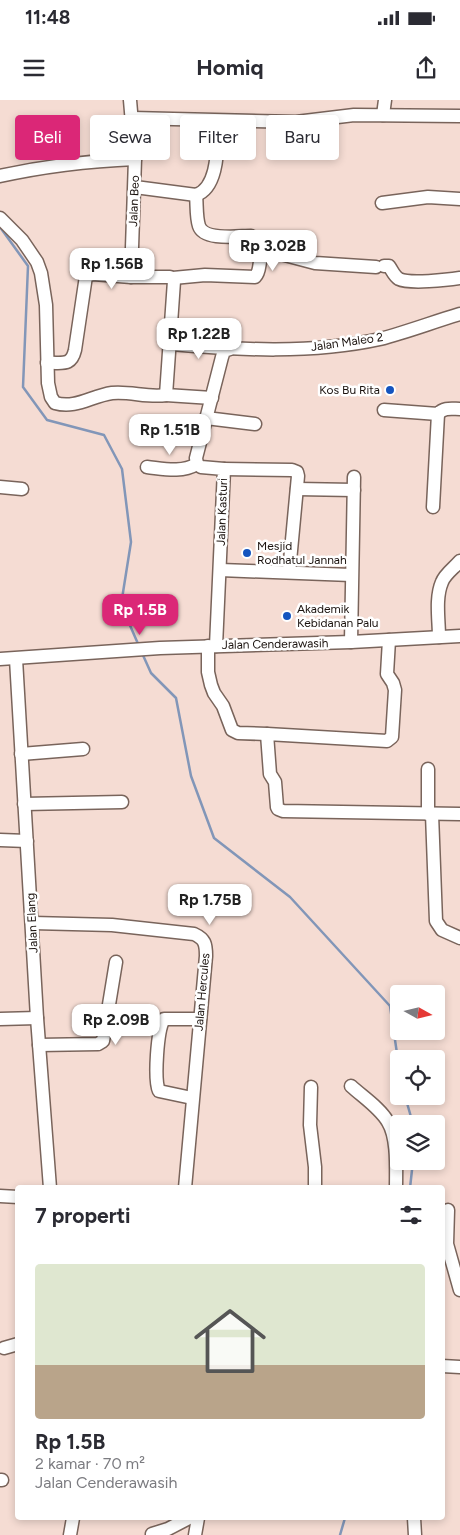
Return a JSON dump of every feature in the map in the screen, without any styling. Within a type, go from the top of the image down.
[{"type":"street","name":"Jalan Beo","points":[[130,100],[132,115]]},
{"type":"street","points":[[383,115],[385,100]]},
{"type":"street","points":[[256,121],[296,122],[335,116],[460,116]]},
{"type":"street","points":[[0,176],[27,169],[121,160]]},
{"type":"street","name":"Jalan Beo","points":[[131,277],[135,160]]},
{"type":"street","points":[[135,187],[196,195],[202,193],[210,184],[214,173],[215,160]]},
{"type":"street","points":[[196,195],[200,227],[204,233],[213,236],[251,236]]},
{"type":"street","points":[[382,204],[428,197],[460,199]]},
{"type":"street","points":[[0,218],[22,240],[37,262],[41,273],[46,305],[48,383],[51,397],[55,403],[61,405],[80,404],[110,393],[125,392],[159,396],[212,398]]},
{"type":"street","points":[[48,363],[68,362],[72,359],[86,276],[93,274],[173,278],[205,275],[255,277],[259,272],[261,256],[264,252],[277,253],[315,263],[389,266],[399,279],[406,280],[460,278]]},
{"type":"street","points":[[166,395],[173,278]]},
{"type":"street","name":"Jalan Maleo 2","points":[[170,344],[230,349],[296,348],[365,342],[424,327],[460,314]]},
{"type":"street","points":[[147,467],[176,470],[188,469],[197,464],[196,458],[222,357],[224,351],[230,349]]},
{"type":"street","points":[[384,410],[438,414],[448,409],[460,409]]},
{"type":"street","points":[[433,507],[438,414]]},
{"type":"street","points":[[206,418],[255,424]]},
{"type":"street","name":"Jalan Kasturi","points":[[197,464],[201,467],[224,469],[220,570],[208,672],[211,685],[223,706],[232,730],[238,733],[267,734]]},
{"type":"street","points":[[224,469],[295,470],[298,474],[289,572]]},
{"type":"street","points":[[297,489],[354,484],[351,642]]},
{"type":"street","points":[[0,487],[22,489]]},
{"type":"street","points":[[439,637],[439,592],[447,574],[460,561]]},
{"type":"street","points":[[220,570],[351,575]]},
{"type":"street","name":"Jalan Cenderawasih","points":[[0,659],[160,648],[351,642],[460,636]]},
{"type":"street","points":[[389,640],[387,674],[395,690],[390,740],[267,734],[270,774],[275,782],[278,809],[284,811],[460,814]]},
{"type":"street","name":"Jalan Elang","points":[[16,659],[33,923],[37,1018],[50,1185]]},
{"type":"street","points":[[21,754],[83,748]]},
{"type":"street","points":[[428,769],[436,921],[442,930],[460,938]]},
{"type":"street","points":[[24,804],[122,802]]},
{"type":"street","points":[[0,840],[27,841]]},
{"type":"street","name":"Jalan Hercules","points":[[33,923],[112,925],[194,934],[201,937],[206,946],[206,956],[185,1185]]},
{"type":"street","points":[[39,1045],[98,1044],[104,1041],[116,962]]},
{"type":"street","points":[[0,1019],[37,1018]]},
{"type":"street","points":[[192,1098],[159,1091],[157,1071],[159,1033],[161,1022],[164,1020],[200,1019]]},
{"type":"street","points":[[351,1086],[382,1114],[390,1126],[395,1152],[396,1185]]},
{"type":"street","points":[[310,1087],[310,1125],[315,1185]]},
{"type":"street","points":[[0,1196],[15,1197]]},
{"type":"street","points":[[450,1210],[447,1244],[460,1290]]},
{"type":"street","points":[[4,1348],[15,1345]]},
{"type":"street","points":[[445,1366],[460,1367]]},
{"type":"street","points":[[70,1535],[73,1520]]},
{"type":"street","points":[[152,1534],[168,1529],[185,1520]]},
{"type":"street","points":[[195,1535],[198,1520]]},
{"type":"street","points":[[414,1520],[415,1535]]},
{"type":"waterway","points":[[0,227],[28,266],[23,387],[47,420],[104,435],[122,469],[131,542],[121,605],[139,646]]},
{"type":"waterway","points":[[142,653],[151,673],[176,698],[191,776],[214,838],[290,897],[390,1006],[396,1050]]},
{"type":"waterway","points":[[408,1105],[410,1115]]},
{"type":"waterway","points":[[410,1185],[412,1170]]},
{"type":"waterway","points":[[340,1535],[344,1520]]},
{"type":"place","name":"Kos Bu Rita","points":[[390,390]]},
{"type":"place","name":"Mesjid Rodhatul Jannah","points":[[247,553]]},
{"type":"place","name":"Akademik Kebidanan Palu","points":[[287,616]]}]
